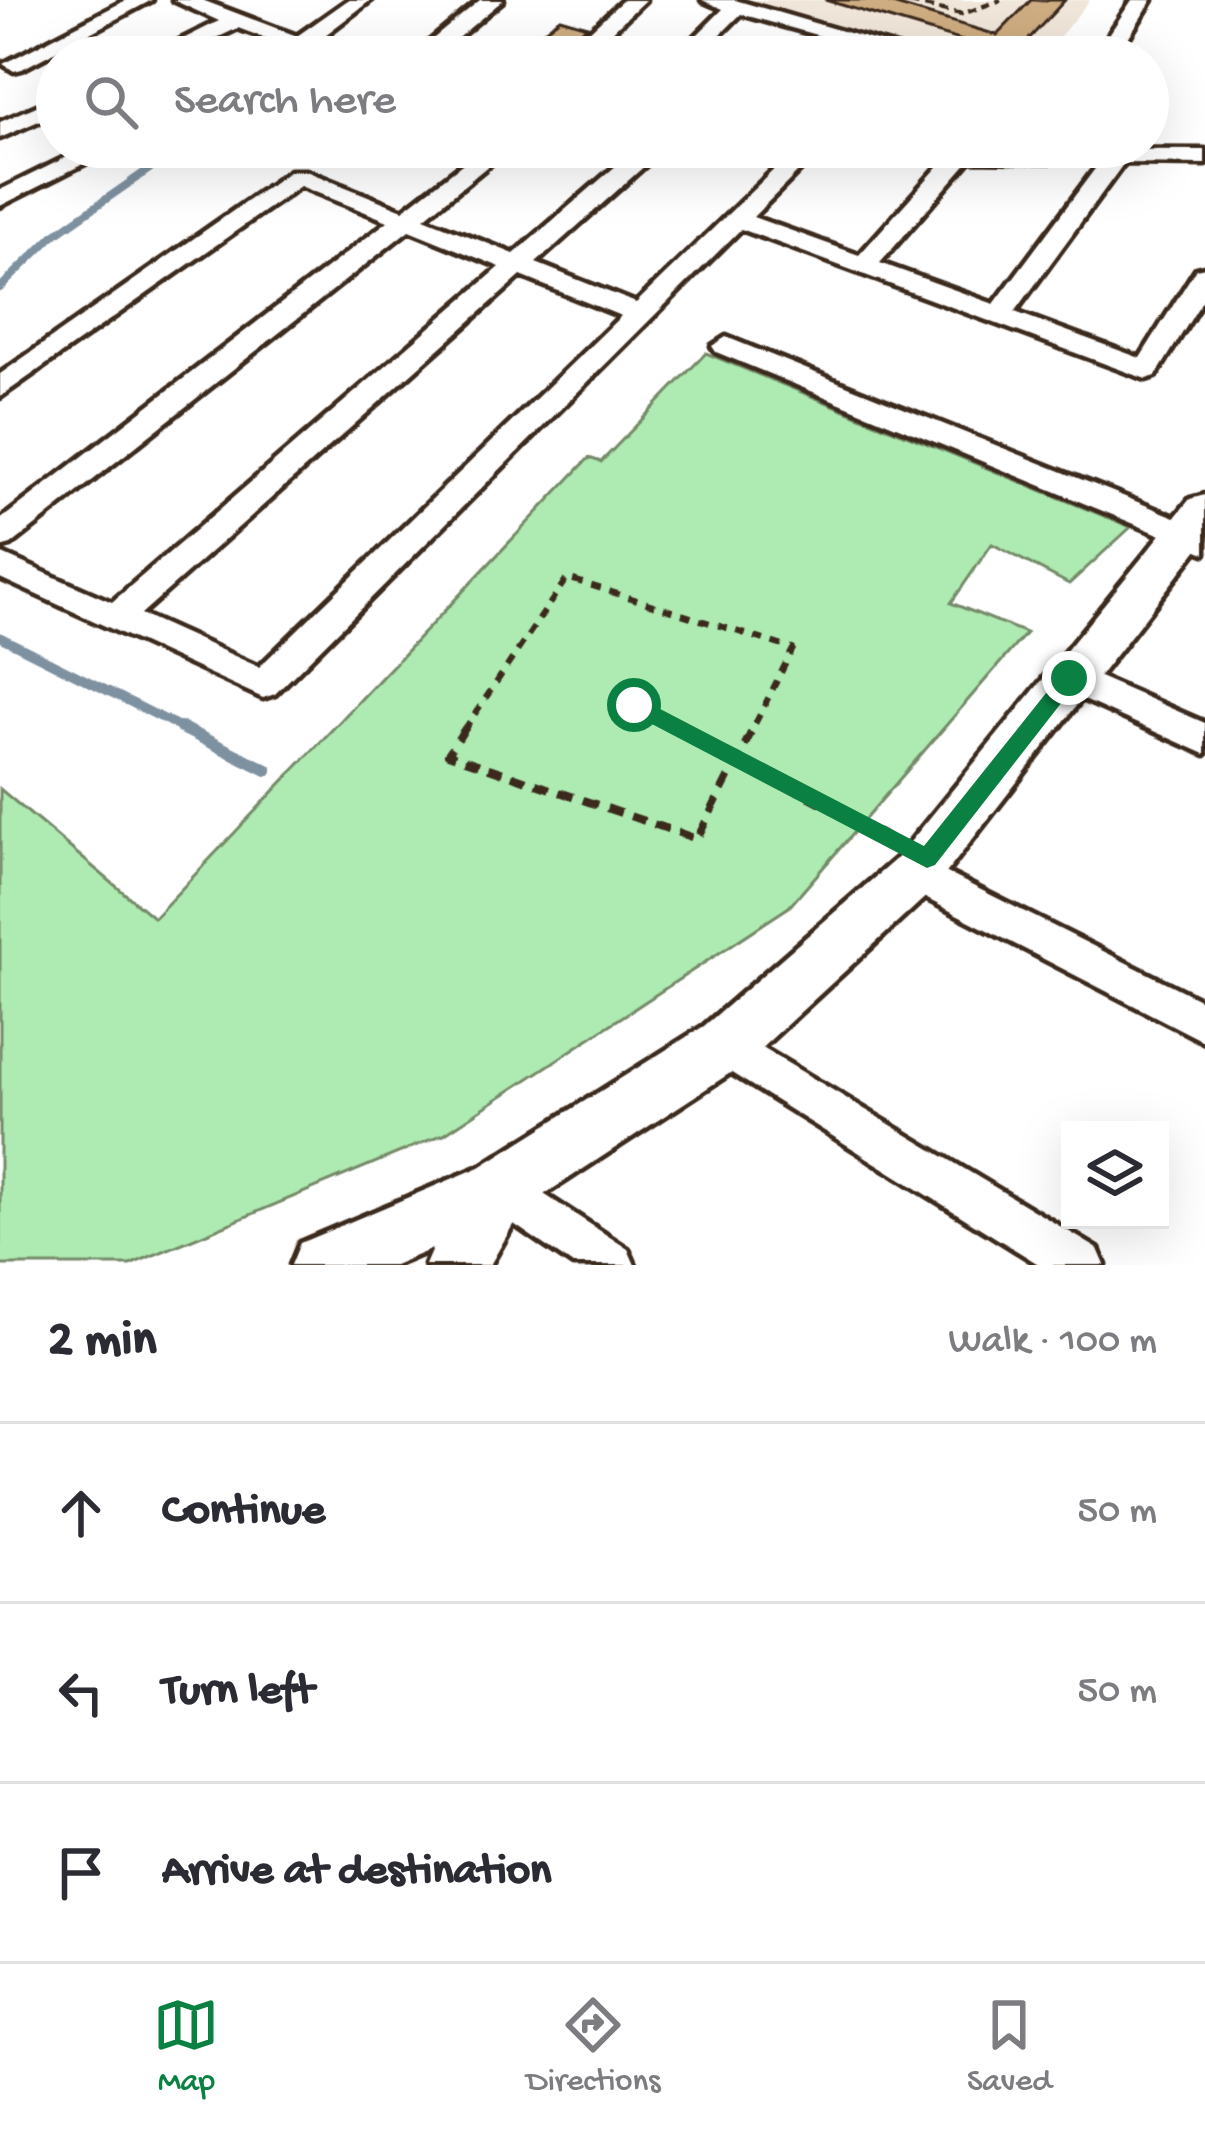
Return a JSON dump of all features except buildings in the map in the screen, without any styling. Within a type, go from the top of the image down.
[{"type":"main road","points":[[322,1265],[501,1188],[724,1045],[921,866],[1069,678],[1198,529]]},
{"type":"main road","points":[[456,1265],[501,1188]]},
{"type":"street","points":[[70,36],[142,0]]},
{"type":"street","points":[[183,0],[230,11],[275,36]]},
{"type":"street","points":[[315,36],[361,0]]},
{"type":"street","points":[[448,36],[493,0]]},
{"type":"street","points":[[595,36],[635,0]]},
{"type":"street","points":[[712,0],[844,36]]},
{"type":"street","points":[[1119,36],[1142,0]]},
{"type":"street","points":[[707,36],[737,7]]},
{"type":"street","points":[[191,36],[230,11]]},
{"type":"street","points":[[822,36],[826,31]]},
{"type":"street","points":[[14,64],[36,53]]},
{"type":"street","points":[[0,131],[36,114]]},
{"type":"street","points":[[1169,157],[1199,157],[1205,134]]},
{"type":"street","points":[[0,200],[63,168]]},
{"type":"street","points":[[0,537],[472,168]]},
{"type":"street","points":[[116,617],[628,168]]},
{"type":"street","points":[[0,565],[263,684],[789,168]]},
{"type":"street","points":[[864,266],[950,168]]},
{"type":"street","points":[[999,316],[1108,168]]},
{"type":"street","points":[[0,388],[298,176],[640,314]]},
{"type":"street","points":[[736,219],[1146,370],[1205,275]]},
{"type":"street","points":[[726,346],[1198,529]]},
{"type":"street","points":[[1069,678],[1205,740]]},
{"type":"street","points":[[921,866],[1205,1023]]},
{"type":"street","points":[[724,1045],[1082,1265]]},
{"type":"street","points":[[501,1188],[612,1265]]},
{"type":"path","points":[[895,0],[952,17],[980,12],[1001,0]]},
{"type":"path","points":[[567,578],[793,650],[737,760],[697,839],[448,754],[567,578]]},
{"type":"path","points":[[634,705],[921,866]]},
{"type":"shaded area","points":[[730,0],[1090,0],[1060,36],[859,36]]},
{"type":"green space","points":[[706,353],[1131,527],[1069,584],[992,544],[951,603],[1026,633],[789,907],[444,1134],[130,1265],[0,1265],[0,789],[154,918],[589,458],[601,462]]},
{"type":"waterway","points":[[0,288],[53,236],[151,168]]},
{"type":"waterway","points":[[0,637],[180,727]]},
{"type":"waterway","points":[[180,727],[267,770]]},
{"type":"waterway","points":[[180,727],[186,730]]},
{"type":"route","points":[[634,705],[927,859],[1069,678]]}]
